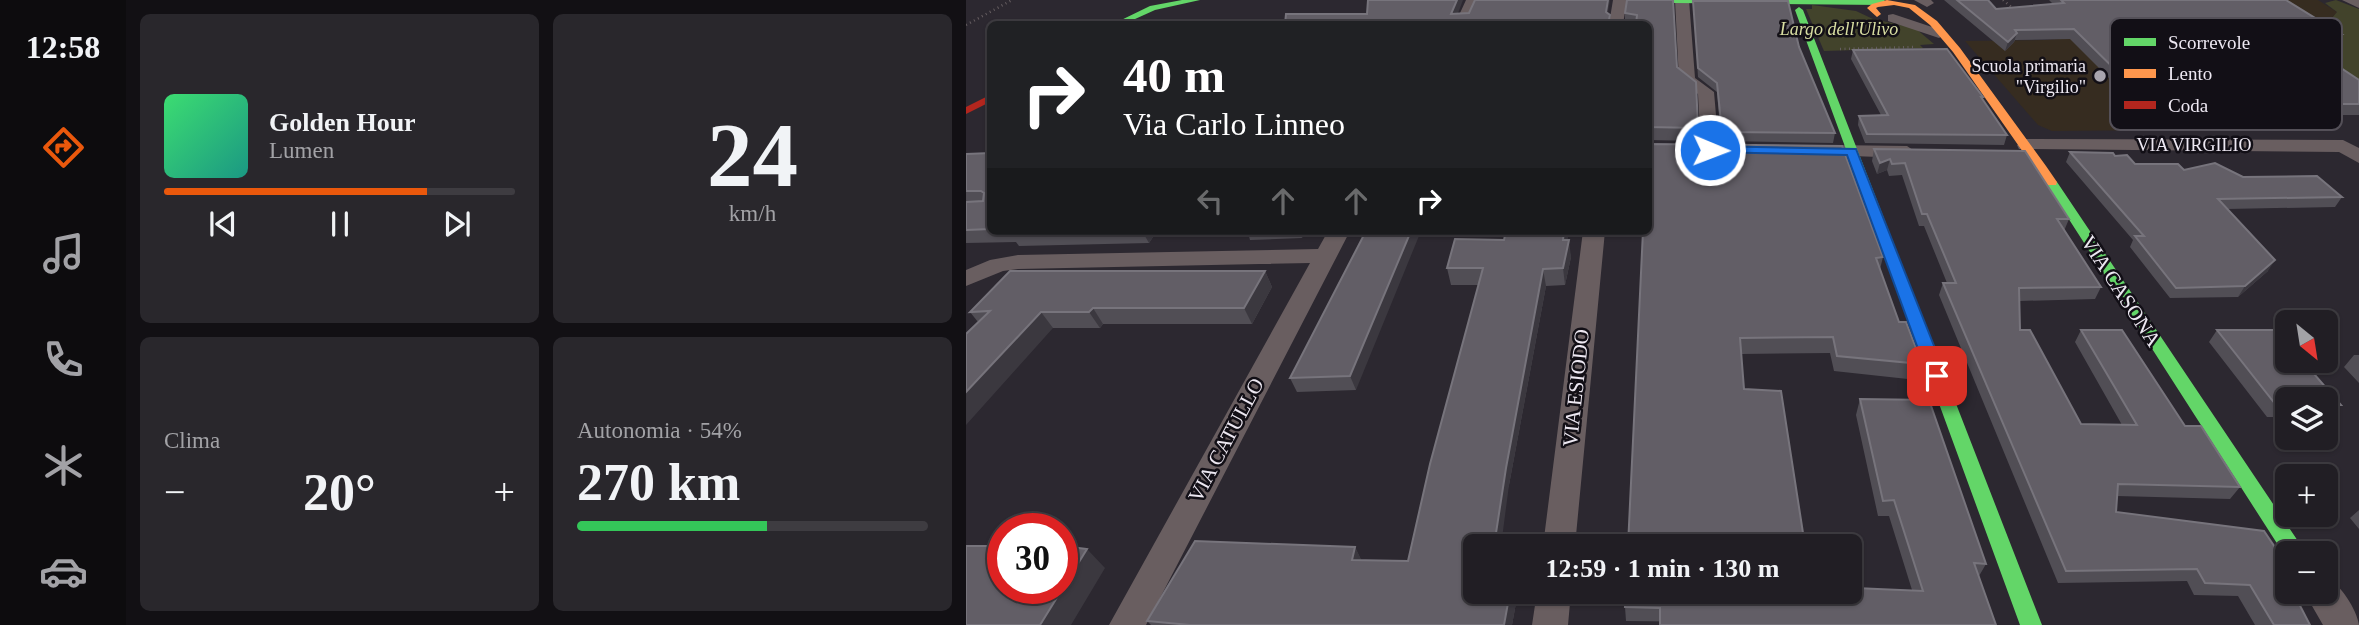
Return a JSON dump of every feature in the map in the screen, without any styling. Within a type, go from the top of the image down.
[{"type":"street","points":[[1125,21],[1153,8],[1196,0]]},
{"type":"street","points":[[1462,21],[1473,0]]},
{"type":"street","points":[[1616,21],[1620,0]]},
{"type":"street","points":[[1674,0],[1814,1],[1885,9],[1909,17],[1915,15],[1921,4]]},
{"type":"street","points":[[1682,0],[1687,80],[1706,92],[1716,150],[1685,149]]},
{"type":"street","points":[[2349,0],[2359,4]]},
{"type":"street","name":"VIA CASONA","points":[[1921,4],[1939,34],[1961,58],[2029,149],[2287,541]]},
{"type":"street","name":"VIA CASONA","points":[[1885,9],[1939,34]]},
{"type":"street","points":[[1799,10],[2031,625]]},
{"type":"street","points":[[966,111],[987,100]]},
{"type":"street","name":"VIA VIRGILIO","points":[[2003,153],[2029,149],[2343,146],[2359,158]]},
{"type":"street","points":[[1813,151],[1920,152]]},
{"type":"street","name":"VIA ESIODO","points":[[1560,534],[1594,235]]},
{"type":"street","name":"VIA CATULLO","points":[[966,279],[998,265],[1018,262],[1333,243]]},
{"type":"street","name":"VIA CATULLO","points":[[1127,625],[1333,243]]},
{"type":"street","points":[[1550,625],[1553,604]]},
{"type":"street","points":[[2329,604],[2343,625]]},
{"type":"path","points":[[966,25],[1012,0]]},
{"type":"path","points":[[2003,0],[2023,17]]},
{"type":"path","points":[[1813,50],[1920,47]]},
{"type":"shaded area","points":[[2139,0],[2318,0],[2337,12],[2332,18],[2278,18]]},
{"type":"shaded area","points":[[2110,35],[2110,130],[2164,130],[2052,131],[2038,125],[1965,41],[2045,40]]},
{"type":"green space","points":[[2336,0],[2359,9],[2359,91],[2342,80],[2342,18],[2332,18],[2337,12],[2325,3]]},
{"type":"green space","name":"Largo dell'Ulivo","points":[[1812,5],[1856,11],[1873,19],[1915,28],[1934,44],[1920,45],[1923,48],[1824,51],[1806,9],[1812,9]]},
{"type":"building","points":[[1368,0],[1457,0],[1451,14],[1469,13],[1475,0],[1608,0],[1606,12],[1610,15],[1609,21],[1285,21],[1286,14],[1367,14]]},
{"type":"building","points":[[1627,0],[1673,0],[1677,67],[1696,82],[1698,128],[1652,127],[1652,21],[1636,21],[1637,15],[1625,13]]},
{"type":"building","points":[[1957,0],[1988,0],[1996,9],[2064,3],[2061,0],[2286,0],[2315,18],[2110,18],[2110,64],[2074,29],[2015,30],[2017,33],[2008,42]]},
{"type":"building","points":[[1693,1],[1788,1],[1799,47],[1835,133],[1722,132],[1717,83],[1698,68]]},
{"type":"building","points":[[1947,49],[2007,135],[1867,134],[1859,116],[1888,115],[1853,50]]},
{"type":"building","points":[[2342,69],[2359,80],[2359,104],[2342,104]]},
{"type":"building","points":[[1652,144],[1842,146],[1883,257],[1876,258],[1899,322],[1906,322],[1922,364],[1837,356],[1833,337],[1740,338],[1744,389],[1781,391],[1803,533],[1824,534],[1629,534],[1643,235],[1652,235]]},
{"type":"building","points":[[1874,149],[2025,151],[2069,219],[2057,219],[2101,287],[2019,288],[2020,330],[2030,330],[2081,424],[2137,425],[2081,330],[2122,330],[2185,426],[2201,426],[2240,487],[2118,484],[2116,512],[2264,531],[2275,547],[2275,604],[2299,604],[2310,625],[2274,625],[2250,585],[2205,583],[2197,569],[2066,571],[1943,283],[1956,283],[1927,214],[1922,214],[1905,163],[1892,164],[1890,159],[1880,163]]},
{"type":"building","points":[[2070,152],[2127,155],[2135,164],[2178,164],[2184,170],[2215,163],[2243,177],[2317,176],[2342,197],[2218,199],[2275,260],[2245,286],[2176,288],[2135,236],[2144,236]]},
{"type":"building","points":[[987,153],[987,229],[966,230],[966,202],[983,201],[984,193],[966,191],[966,154]]},
{"type":"building","points":[[1364,235],[1409,235],[1350,376],[1290,378]]},
{"type":"building","points":[[1505,235],[1564,235],[1563,240],[1569,240],[1563,268],[1543,269],[1496,534],[1463,534],[1463,604],[1508,604],[1504,625],[1190,625],[1147,621],[1195,541],[1355,547],[1352,560],[1408,561],[1430,464],[1483,268],[1447,268],[1455,239],[1504,240]]},
{"type":"building","points":[[1010,271],[1265,271],[1244,308],[1093,308],[1089,312],[1041,312],[966,392],[966,334],[990,311],[970,312]]},
{"type":"building","points":[[2217,330],[2275,330],[2275,373],[2313,373],[2325,387],[2275,387],[2275,404]]},
{"type":"building","points":[[1860,399],[1929,400],[1986,564],[1974,563],[1996,625],[1660,625],[1660,608],[1625,607],[1625,604],[1862,604],[1862,588],[1923,591],[1894,500],[1883,501]]},
{"type":"building","points":[[966,546],[987,546],[987,604],[1053,604],[1040,625],[966,625]]},
{"type":"building","points":[[1078,548],[1087,549],[1078,564]]},
{"type":"traffic: fast","points":[[1125,21],[1153,8],[1196,0]]},
{"type":"traffic: fast","points":[[1674,0],[1882,2]]},
{"type":"traffic: fast","points":[[1799,10],[2031,625]]},
{"type":"traffic: fast","points":[[2051,182],[2287,541]]},
{"type":"traffic: slow","points":[[1877,14],[1871,8],[1875,5],[1900,3],[1916,9],[1934,23],[2051,182]]},
{"type":"traffic: jam","points":[[966,111],[987,100]]},
{"type":"place","name":"Scuola primaria \"Virgilio\"","points":[[2100,76]]},
{"type":"route","points":[[1710,150],[1852,151],[1937,376]]}]
